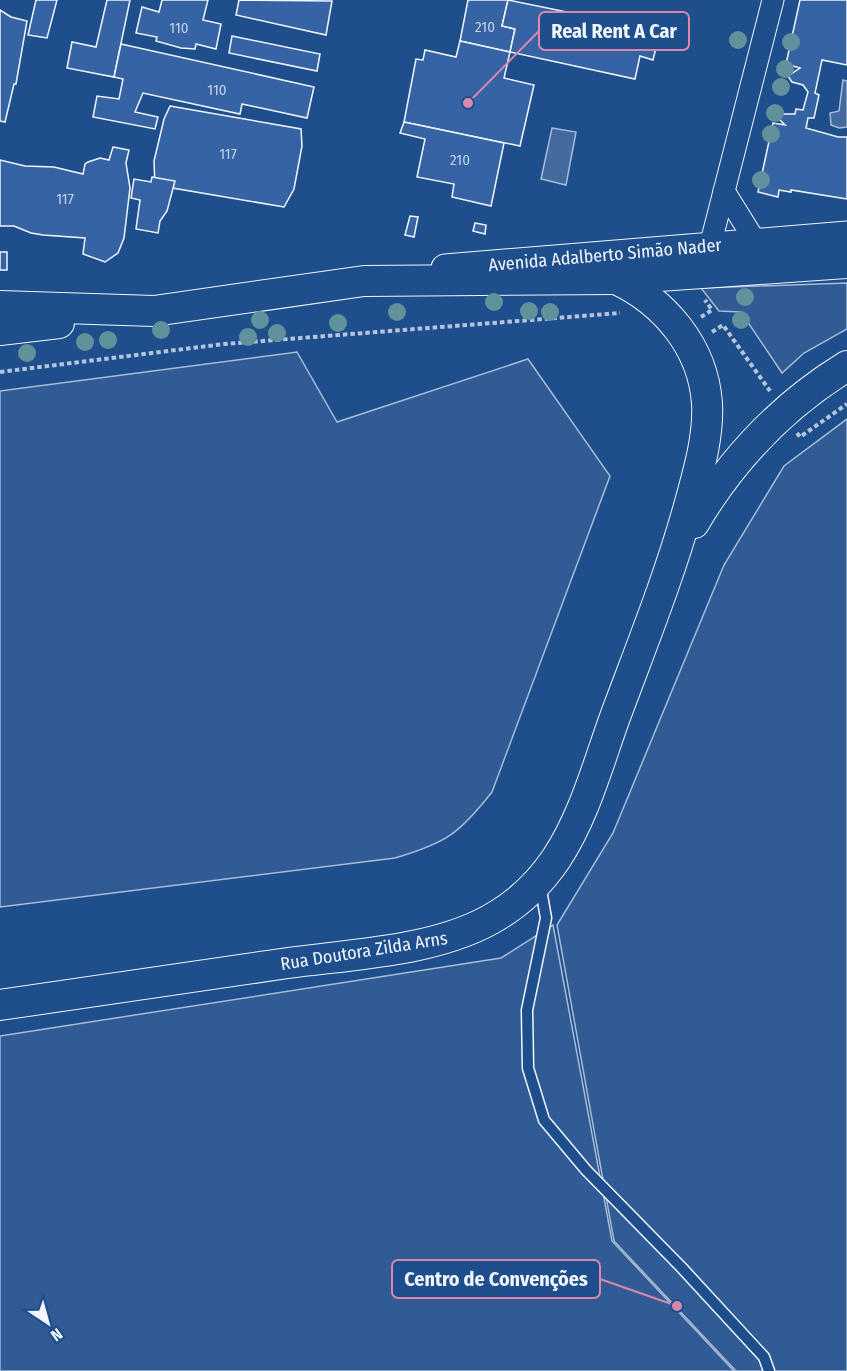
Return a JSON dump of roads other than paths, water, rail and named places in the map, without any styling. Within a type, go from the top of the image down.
[{"type":"main road","name":"Avenida Adalberto Simão Nader","points":[[0,306],[154,311],[364,281],[616,279],[847,263]]},
{"type":"main road","points":[[616,279],[634,288],[661,307],[680,329],[690,347],[703,381],[707,404],[701,464],[675,556]]},
{"type":"main road","points":[[0,330],[154,311]]},
{"type":"main road","points":[[675,556],[731,467],[784,411],[847,366]]},
{"type":"main road","name":"Rua Doutora Zilda Arns","points":[[0,1005],[385,950],[456,935],[478,927],[500,914],[539,880],[570,834],[675,556]]},
{"type":"street","points":[[710,246],[773,0]]},
{"type":"street","points":[[724,191],[757,244]]},
{"type":"street","name":"Avenida Adalberto Simão Nader","points":[[364,281],[445,268],[847,235]]},
{"type":"lane","points":[[539,880],[546,918],[527,1010],[528,1068],[544,1120],[586,1170],[682,1268],[764,1357],[769,1371]]},
{"type":"place","name":"Real Rent A Car","points":[[468,103]]},
{"type":"place","name":"Centro de Convenções","points":[[677,1306]]}]
